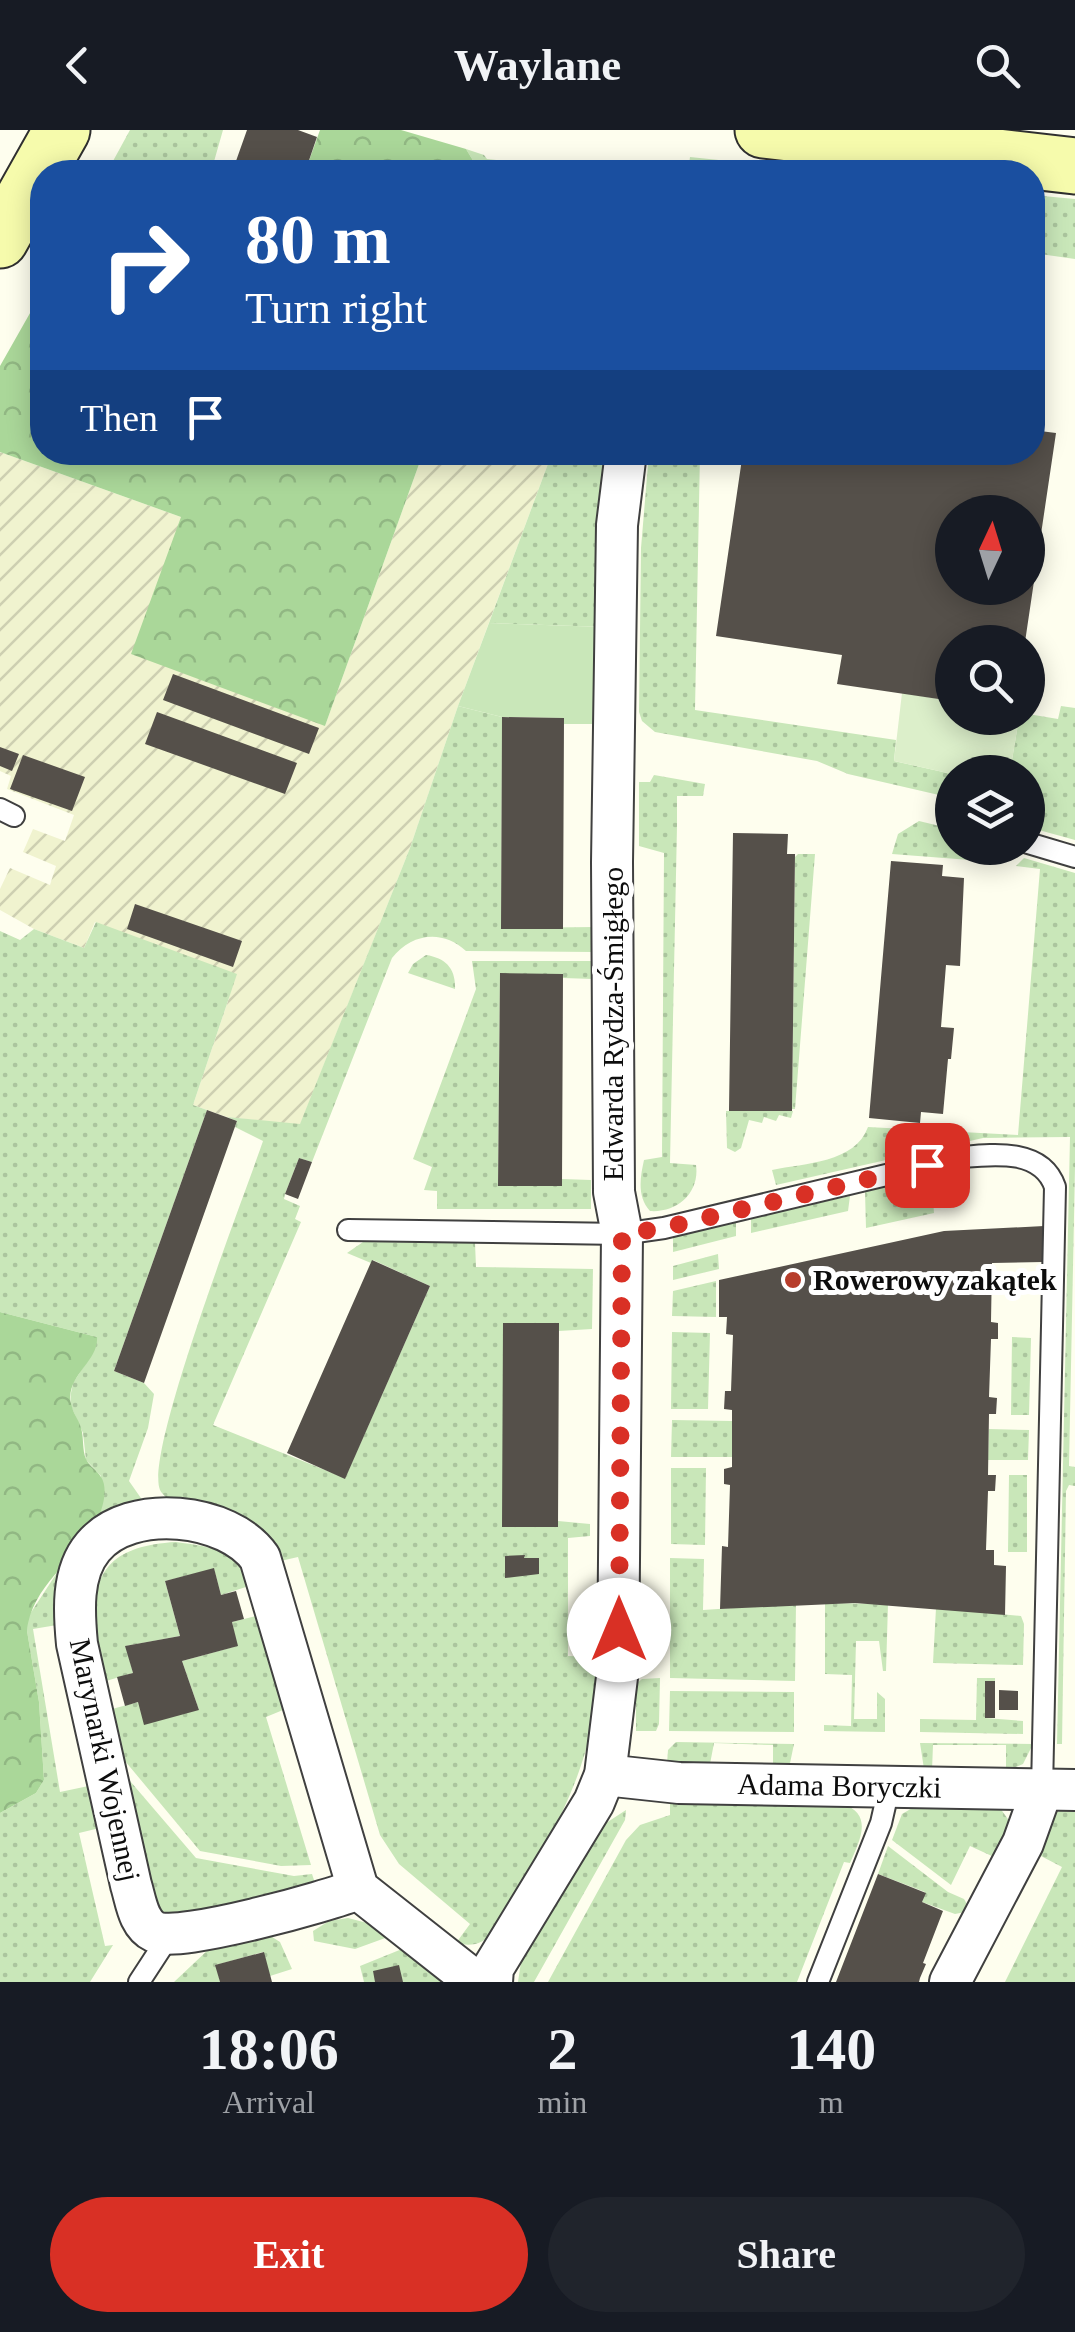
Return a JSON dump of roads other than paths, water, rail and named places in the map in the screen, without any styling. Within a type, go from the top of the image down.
[{"type":"main road","points":[[45,160],[62,130]]},
{"type":"main road","points":[[763,130],[1023,160]]},
{"type":"main road","points":[[1045,163],[1075,166]]},
{"type":"main road","points":[[0,240],[30,187]]},
{"type":"street","name":"Edwarda Rydza-Śmigłego","points":[[492,1982],[493,1968],[594,1802],[605,1775],[618,1669],[622,1234],[614,1192],[612,862],[616,525],[624,465]]},
{"type":"street","name":"Marynarki Wojennej","points":[[169,1936],[152,1932],[140,1916],[74,1618],[83,1562],[107,1534],[132,1524],[170,1518],[203,1522],[250,1543],[260,1558],[358,1889]]},
{"type":"street","name":"Adama Boryczki","points":[[605,1775],[662,1783],[1058,1790]]},
{"type":"street","points":[[950,1982],[1028,1832],[1058,1790]]},
{"type":"street","points":[[169,1936],[313,1906],[358,1889],[476,1982]]},
{"type":"lane","points":[[1045,848],[1075,857]]},
{"type":"lane","points":[[348,1230],[622,1234],[664,1228],[962,1157],[989,1154],[1025,1158],[1042,1166],[1055,1187],[1058,1790]]},
{"type":"lane","points":[[818,1982],[881,1823],[889,1788]]},
{"type":"lane","points":[[139,1982],[169,1936]]},
{"type":"place","name":"Rowerowy zakątek","points":[[793,1280]]}]
